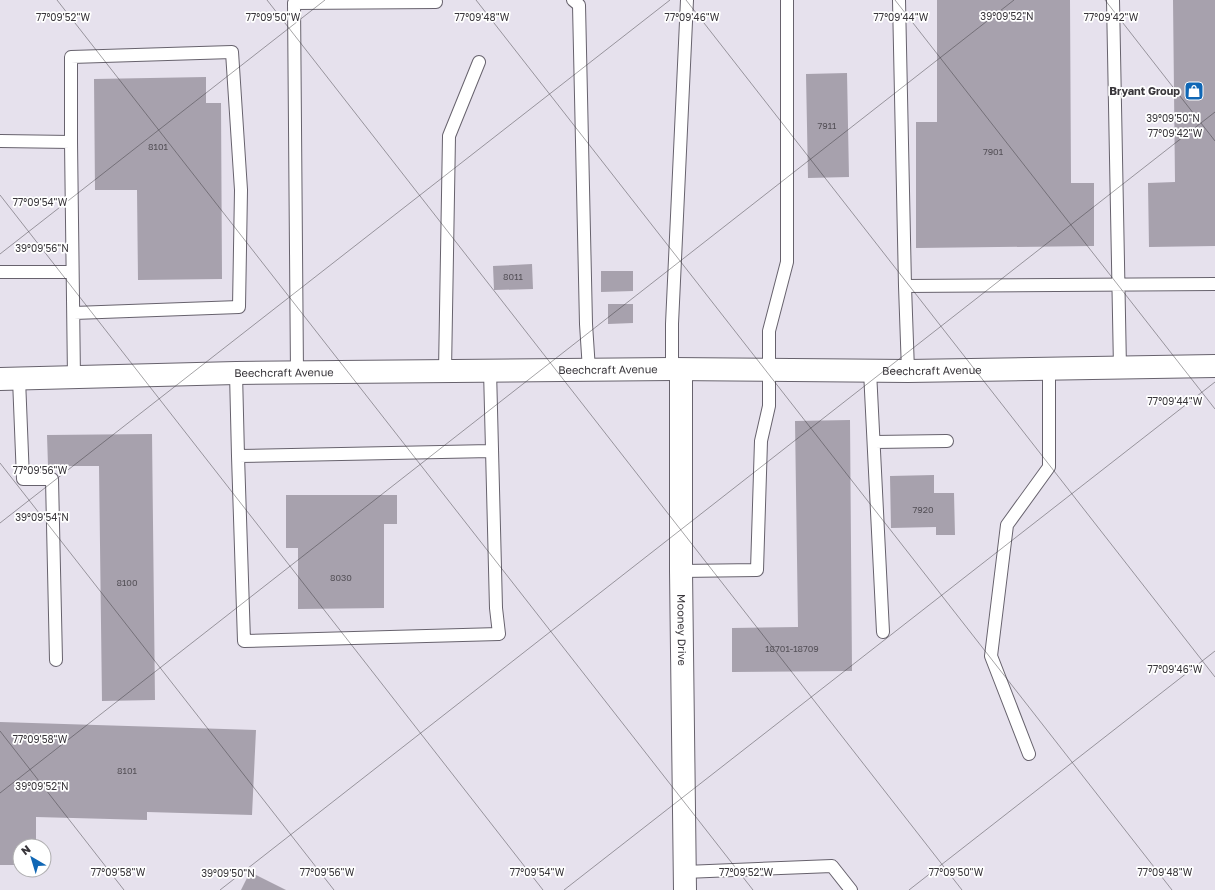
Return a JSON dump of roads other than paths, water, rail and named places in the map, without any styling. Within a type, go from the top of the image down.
[{"type":"street","name":"Beechcraft Avenue","points":[[10,379],[236,373],[297,374],[490,370],[908,371],[1215,366]]},
{"type":"street","name":"Mooney Drive","points":[[676,370],[681,571],[685,881]]},
{"type":"lane","points":[[573,0],[579,5],[586,324],[589,370]]},
{"type":"lane","points":[[676,370],[672,324],[687,0]]},
{"type":"lane","points":[[681,571],[757,570],[761,441],[769,406],[769,331],[787,262],[787,0]]},
{"type":"lane","points":[[899,0],[908,371]]},
{"type":"lane","points":[[1113,0],[1117,285],[1120,368]]},
{"type":"lane","points":[[297,374],[294,3],[436,2]]},
{"type":"lane","points":[[74,313],[239,306],[241,190],[232,52],[71,57],[74,378]]},
{"type":"lane","points":[[445,371],[448,136],[479,62]]},
{"type":"lane","points":[[0,141],[71,142]]},
{"type":"lane","points":[[0,272],[72,272]]},
{"type":"lane","points":[[905,286],[1215,284]]},
{"type":"lane","points":[[1029,754],[991,656],[1007,525],[1049,467],[1049,369]]},
{"type":"lane","points":[[236,373],[244,641],[499,634],[496,608],[490,370]]},
{"type":"lane","points":[[870,370],[883,632]]},
{"type":"lane","points":[[10,379],[23,479],[52,479],[56,660]]},
{"type":"lane","points":[[874,442],[947,441]]},
{"type":"lane","points":[[238,456],[491,451]]},
{"type":"lane","points":[[685,881],[832,866],[851,890]]},
{"type":"place","name":"Bryant Group","points":[[1194,91]]}]
